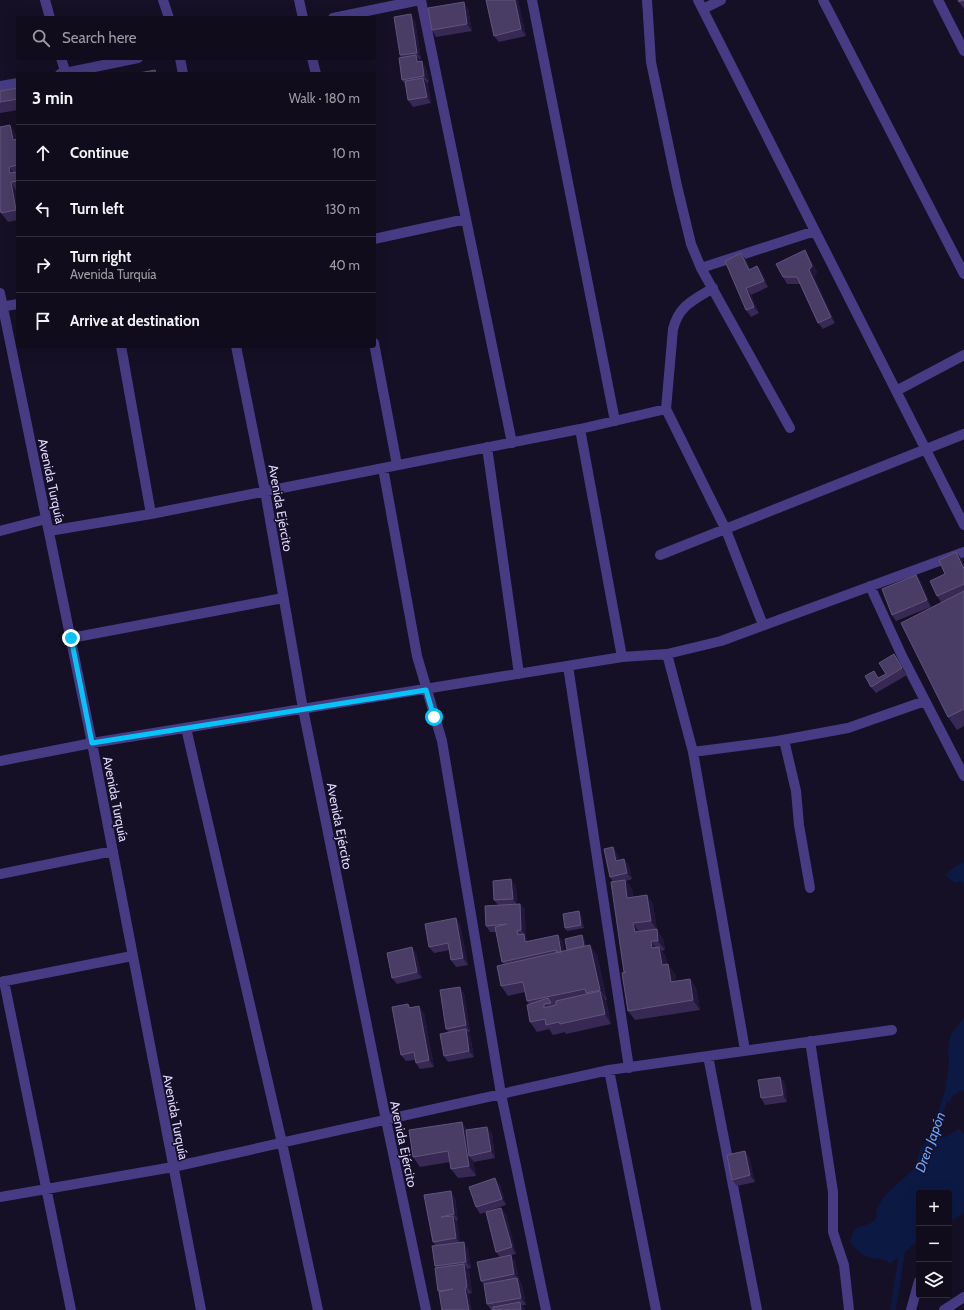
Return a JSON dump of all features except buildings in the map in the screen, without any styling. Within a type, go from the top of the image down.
[{"type":"street","points":[[45,0],[49,16]]},
{"type":"street","points":[[163,0],[168,16]]},
{"type":"street","points":[[299,0],[303,16]]},
{"type":"street","points":[[343,16],[420,0],[512,443]]},
{"type":"street","points":[[532,0],[615,421]]},
{"type":"street","points":[[647,0],[652,62],[677,186],[692,244],[701,268],[790,428]]},
{"type":"street","points":[[721,0],[700,4],[925,451],[964,525]]},
{"type":"street","points":[[823,0],[964,274]]},
{"type":"street","points":[[938,0],[964,51]]},
{"type":"street","points":[[61,60],[64,72]]},
{"type":"street","points":[[73,72],[129,60]]},
{"type":"street","points":[[180,60],[183,72]]},
{"type":"street","points":[[312,60],[316,72]]},
{"type":"street","points":[[0,86],[16,83]]},
{"type":"street","points":[[376,239],[466,219]]},
{"type":"street","points":[[701,268],[815,231]]},
{"type":"street","points":[[713,288],[686,304],[676,318],[673,329],[666,409],[726,530],[763,625]]},
{"type":"street","name":"Avenida Turquía","points":[[0,293],[1,307],[49,531],[92,743],[201,1310]]},
{"type":"street","points":[[1,307],[16,304]]},
{"type":"street","points":[[121,348],[151,514]]},
{"type":"street","name":"Avenida Ejército","points":[[236,348],[265,491],[303,709],[426,1310]]},
{"type":"street","points":[[375,348],[397,465]]},
{"type":"street","points":[[896,391],[964,355]]},
{"type":"street","points":[[49,531],[151,514],[512,443],[666,409]]},
{"type":"street","points":[[580,429],[622,657]]},
{"type":"street","points":[[660,555],[925,451],[964,434]]},
{"type":"street","points":[[487,447],[519,674]]},
{"type":"street","points":[[382,468],[417,656],[442,741],[501,1094],[546,1310]]},
{"type":"street","points":[[0,531],[46,519]]},
{"type":"street","points":[[0,761],[92,743],[622,657],[666,654],[721,641],[964,552]]},
{"type":"street","points":[[870,586],[925,701],[964,776]]},
{"type":"street","points":[[71,638],[283,598]]},
{"type":"street","points":[[666,654],[693,752],[745,1050]]},
{"type":"street","points":[[568,666],[629,1068]]},
{"type":"street","points":[[693,752],[784,740],[848,728],[925,701]]},
{"type":"street","points":[[186,728],[282,1142],[318,1310]]},
{"type":"street","points":[[784,740],[796,791],[799,825],[810,888]]},
{"type":"street","points":[[0,874],[112,851]]},
{"type":"street","points":[[71,1310],[47,1189],[2,982],[132,956]]},
{"type":"street","points":[[0,1197],[173,1167],[608,1070],[892,1030]]},
{"type":"street","points":[[810,1041],[833,1192],[833,1232],[844,1265],[849,1310]]},
{"type":"street","points":[[708,1056],[757,1310]]},
{"type":"street","points":[[608,1070],[656,1310]]},
{"type":"street","points":[[911,1310],[916,1292]]},
{"type":"street","points":[[944,1310],[964,1298]]},
{"type":"water","points":[[964,862],[964,884],[960,881],[955,883],[945,875],[956,866]]},
{"type":"water","points":[[964,1018],[964,1092],[961,1090],[953,1096],[949,1103],[945,1093],[949,1062],[948,1050],[950,1036]]},
{"type":"water","points":[[959,1129],[964,1134],[964,1213],[952,1220],[952,1190],[916,1190],[916,1242],[890,1264],[885,1260],[865,1256],[850,1242],[853,1232],[876,1219],[876,1210],[885,1195],[915,1168],[920,1149],[926,1142],[937,1136],[943,1138]]},
{"type":"waterway","name":"Dren Japón","points":[[929,1145],[948,1091]]},
{"type":"waterway","name":"Dren Japón","points":[[893,1310],[903,1246]]},
{"type":"route","points":[[71,638],[92,743],[426,690],[434,717]]}]
